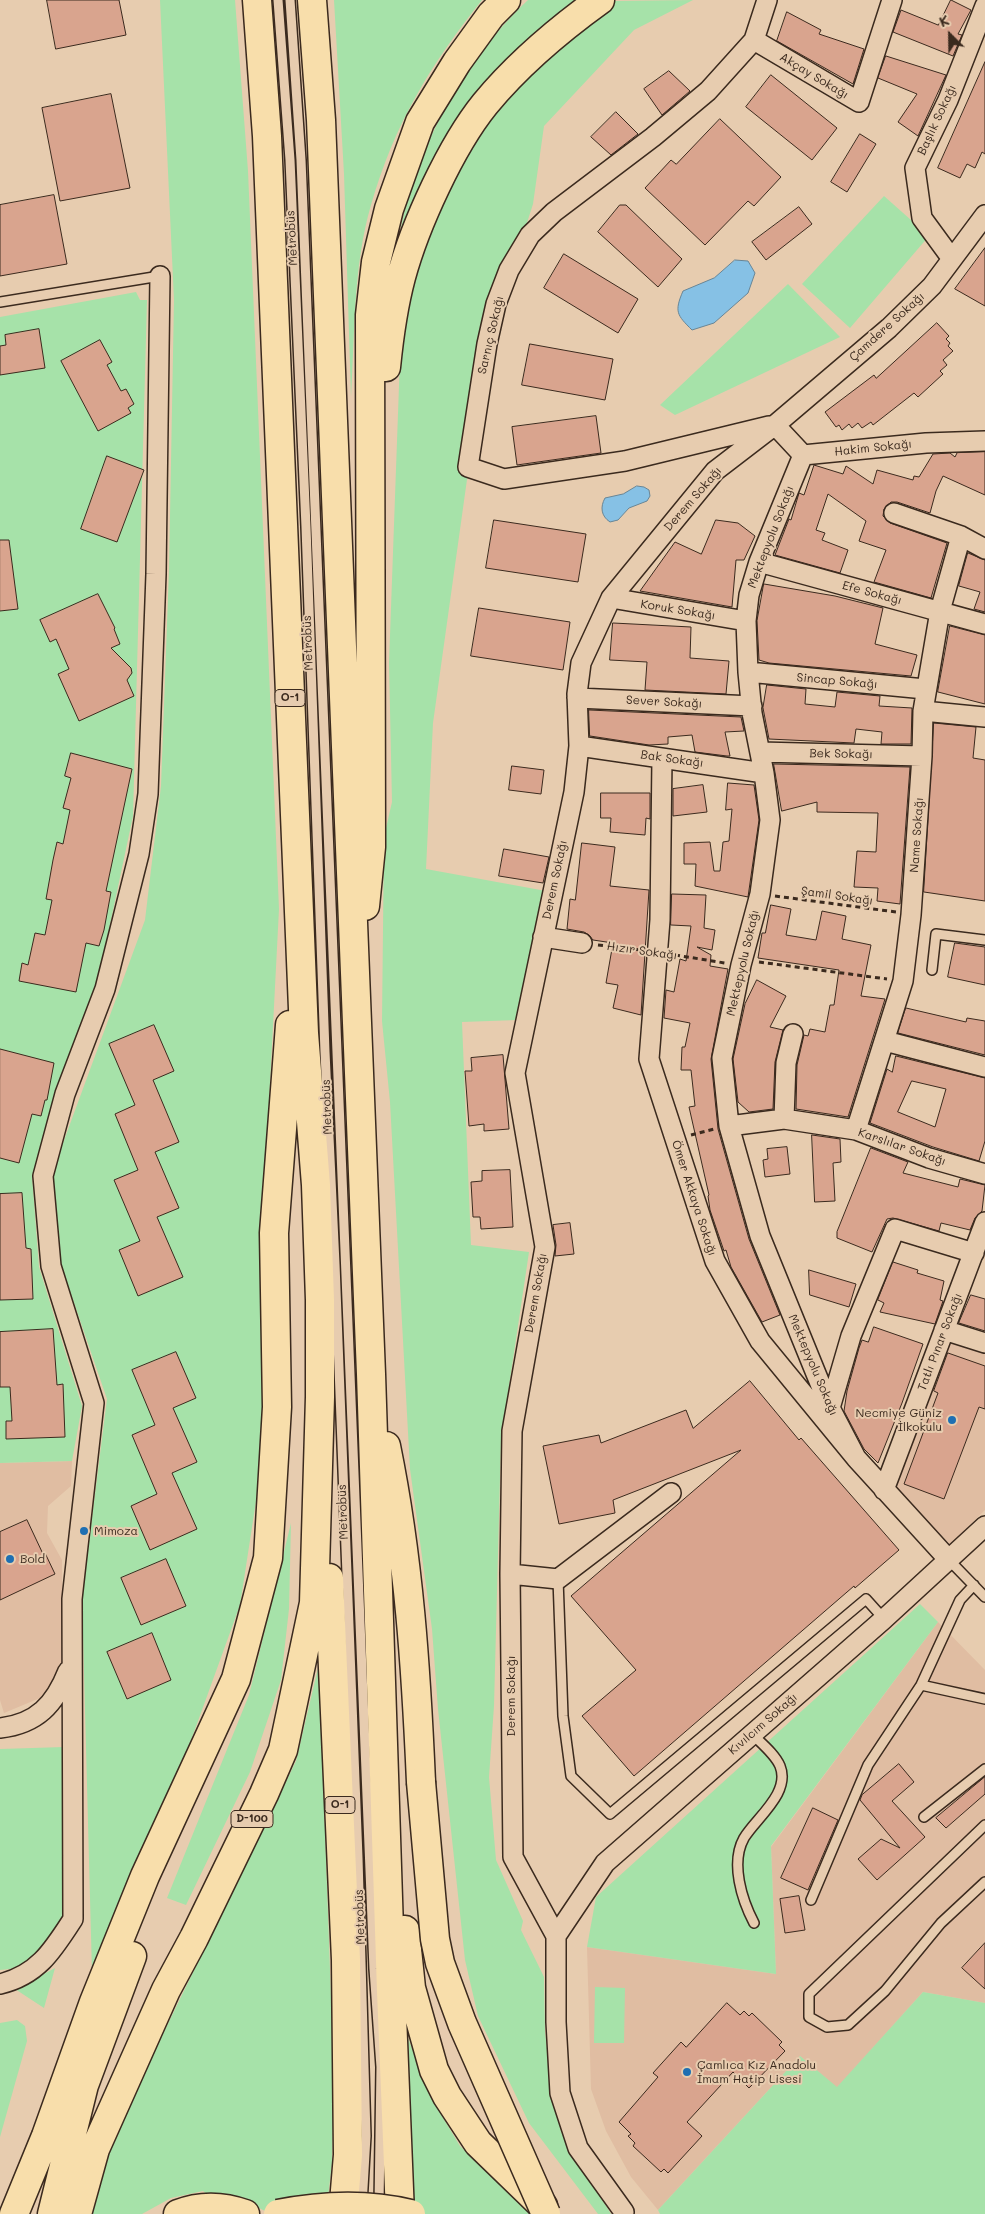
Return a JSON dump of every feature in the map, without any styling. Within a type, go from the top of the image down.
[{"type":"highway","name":"O-1","points":[[257,0],[268,136],[304,1033],[316,1185],[320,1397],[346,1960],[348,2155],[343,2214]]},
{"type":"highway","points":[[312,0],[320,120],[371,1374],[400,2214]]},
{"type":"highway","points":[[356,1014],[371,847],[370,315],[376,262],[389,209],[404,162],[420,122],[457,62],[490,15],[506,0]]},
{"type":"highway","points":[[371,543],[390,323],[401,276],[421,221],[448,162],[484,106],[519,67],[559,30],[600,0]]},
{"type":"highway","points":[[52,2214],[84,2085],[236,1679],[268,1558],[277,1407],[274,1232],[299,909]]},
{"type":"highway","points":[[371,1374],[397,1500],[410,1601],[416,1662],[421,1782],[435,1939],[440,1963],[462,2023],[546,2214]]},
{"type":"highway","name":"D-100","points":[[77,2214],[95,2148],[166,1990],[199,1929],[283,1750],[314,1604],[320,1397]]},
{"type":"highway","points":[[14,2214],[52,2121],[94,2002],[142,1885],[236,1679]]},
{"type":"highway","points":[[382,1732],[400,1824],[404,1921],[411,1988],[434,2070],[447,2096],[478,2143],[551,2214]]},
{"type":"highway","points":[[278,2214],[309,2208],[342,2205],[375,2207],[411,2214]]},
{"type":"highway","points":[[178,2214],[208,2207],[231,2209],[245,2214]]},
{"type":"street","name":"Sarnıç Sokağı","points":[[767,0],[754,40],[708,91],[653,137],[554,212],[530,235],[510,270],[496,304],[487,344],[468,467],[504,479],[625,461],[775,425]]},
{"type":"street","name":"Akçay Sokağı","points":[[754,40],[859,102],[892,0]]},
{"type":"street","name":"Başlık Sokağı","points":[[952,259],[922,218],[915,168],[948,100],[985,6]]},
{"type":"street","name":"Çamdere Sokağı","points":[[775,425],[889,328],[932,286],[985,214]]},
{"type":"street","points":[[0,1984],[18,1980],[33,1971],[46,1958],[73,1919],[72,1599],[94,1403],[51,1266],[43,1176],[65,1094],[105,989],[139,854],[148,794],[156,574],[160,276]]},
{"type":"street","points":[[775,425],[803,455]]},
{"type":"street","name":"Derem Sokağı","points":[[624,2212],[578,2148],[560,2093],[556,2022],[556,1936],[512,1857],[510,1574],[512,1431],[545,1246],[515,1073],[574,792],[579,746],[577,698],[581,663],[611,598],[715,470],[775,425]]},
{"type":"street","name":"Hakim Sokağı","points":[[803,455],[926,444],[985,441]]},
{"type":"street","name":"Mektepyolu Sokağı","points":[[803,455],[759,562],[749,596],[746,621],[748,672],[770,820],[760,894],[742,963],[722,1058],[729,1126],[760,1236],[830,1408],[856,1458]]},
{"type":"street","points":[[894,513],[961,536],[985,549]]},
{"type":"street","name":"Name Sokağı","points":[[856,1130],[903,981],[911,914],[922,756],[922,711],[940,611],[961,536]]},
{"type":"street","name":"Efe Sokağı","points":[[759,562],[985,624]]},
{"type":"street","name":"Koruk Sokağı","points":[[611,598],[746,621]]},
{"type":"street","name":"Sincap Sokağı","points":[[748,672],[925,689]]},
{"type":"street","name":"Sever Sokağı","points":[[577,698],[752,706]]},
{"type":"street","points":[[922,711],[985,717]]},
{"type":"street","name":"Bak Sokağı","points":[[579,746],[764,773]]},
{"type":"street","name":"Bek Sokağı","points":[[760,752],[922,756]]},
{"type":"street","name":"Ömer Akkaya Sokağı","points":[[662,758],[660,920],[649,1059],[715,1260],[760,1341],[856,1458],[948,1560]]},
{"type":"street","points":[[543,938],[582,943]]},
{"type":"street","points":[[784,1119],[786,1062],[792,1034]]},
{"type":"street","points":[[885,1041],[985,1067]]},
{"type":"street","name":"Karslılar Sokağı","points":[[729,1126],[784,1119],[856,1130],[929,1158],[985,1174]]},
{"type":"street","name":"Tatlı Pınar Sokağı","points":[[884,1490],[985,1222]]},
{"type":"street","points":[[830,1408],[851,1336],[895,1229],[974,1253]]},
{"type":"street","points":[[944,1330],[985,1343]]},
{"type":"street","points":[[510,1574],[558,1580],[671,1493]]},
{"type":"street","name":"Kıvılcım Sokağı","points":[[556,1936],[604,1863],[884,1619],[985,1526]]},
{"type":"street","points":[[0,1728],[19,1725],[40,1713],[59,1693],[71,1663]]},
{"type":"street","points":[[40,1713],[56,1714],[67,1719],[72,1728]]},
{"type":"lane","name":"Metrobüs","points":[[278,0],[290,160],[344,1512],[366,2136],[362,2214]]},
{"type":"lane","name":"Metrobüs","points":[[290,0],[301,160],[374,1969],[381,2067],[379,2214]]},
{"type":"lane","points":[[0,302],[160,276]]},
{"type":"lane","points":[[932,970],[936,934],[985,940]]},
{"type":"lane","points":[[948,1560],[985,1597]]},
{"type":"lane","points":[[558,1580],[563,1716],[571,1776],[610,1814],[866,1599],[884,1619]]},
{"type":"lane","points":[[811,1900],[868,1766],[921,1685],[960,1600],[974,1586]]},
{"type":"lane","points":[[921,1685],[985,1699]]},
{"type":"lane","points":[[752,1734],[780,1766],[783,1780],[770,1804],[744,1838],[739,1852],[740,1891],[754,1923]]},
{"type":"lane","points":[[924,1817],[985,1769]]},
{"type":"lane","points":[[985,1825],[809,1994],[809,2017],[827,2027],[848,2025],[885,1991],[941,1922],[985,1882]]},
{"type":"path","name":"Şamil Sokağı","points":[[760,894],[911,914]]},
{"type":"path","name":"Hızır Sokağı","points":[[582,943],[903,981]]},
{"type":"path","points":[[675,1139],[729,1126]]},
{"type":"shaded area","name":"Necmiye Güniz İlkokulu","points":[[948,1341],[985,1352],[985,1510],[950,1544],[895,1488]]},
{"type":"shaded area","points":[[72,1461],[71,1486],[48,1506],[47,1533],[62,1560],[62,1668],[40,1698],[4,1713],[0,1700],[0,1463]]},
{"type":"shaded area","points":[[938,1622],[985,1670],[985,2003],[923,1992],[837,2088],[800,2056],[658,2210],[631,2177],[606,2131],[591,2089],[587,1947],[776,1974],[771,1847]]},
{"type":"green space","points":[[160,0],[235,0],[248,171],[279,909],[261,1259],[263,1456],[240,1605],[177,1779],[92,1973],[82,1597],[107,1399],[60,1262],[52,1173],[145,920],[161,786],[169,570],[174,300]]},
{"type":"green space","points":[[334,0],[482,0],[430,72],[403,122],[380,176],[365,228],[361,252],[356,300],[351,397],[344,174]]},
{"type":"green space","points":[[528,0],[581,0],[436,159],[417,195],[396,251],[412,183],[421,158],[445,109],[459,85],[491,40]]},
{"type":"green space","points":[[693,0],[634,30],[544,126],[533,204],[489,341],[470,458],[433,723],[426,869],[546,891],[517,1020],[462,1022],[471,1245],[529,1252],[501,1440],[494,1706],[489,1777],[496,1860],[523,1921],[521,1930],[544,1977],[545,2032],[550,2073],[561,2132],[611,2214],[598,2214],[529,2123],[478,2016],[465,1960],[438,1709],[432,1629],[410,1469],[390,1102],[382,1021],[384,837],[392,802],[389,663],[400,358],[408,302],[425,234],[451,177],[490,117],[567,33],[614,1]]},
{"type":"green space","points":[[884,196],[929,236],[850,328],[802,284]]},
{"type":"green space","points":[[788,284],[840,337],[675,415],[660,405]]},
{"type":"green space","points":[[136,292],[140,300],[147,300],[133,816],[97,986],[79,1029],[32,1176],[39,1267],[82,1406],[72,1461],[0,1463],[0,317]]},
{"type":"green space","points":[[291,1523],[289,1609],[281,1680],[250,1772],[186,1905],[167,1898],[249,1695]]},
{"type":"green space","points":[[920,1604],[938,1622],[771,1846],[776,1974],[587,1947],[596,1897]]},
{"type":"green space","points":[[319,1664],[334,2081],[332,2163],[326,2214],[267,2212],[253,2205],[208,2195],[203,2191],[171,2198],[142,2214],[87,2214],[91,2194],[120,2122],[296,1761]]},
{"type":"green space","points":[[64,1747],[69,1912],[38,1955],[24,1964],[0,1970],[0,1749]]},
{"type":"green space","points":[[55,1968],[44,2008],[15,1989]]},
{"type":"green space","points":[[595,1987],[625,1988],[624,2043],[594,2043]]},
{"type":"green space","points":[[923,1992],[985,2003],[985,2214],[660,2214],[658,2210],[800,2056],[837,2087]]},
{"type":"green space","points":[[17,2020],[25,2026],[27,2041],[0,2137],[0,2023]]},
{"type":"green space","points":[[408,2038],[430,2096],[460,2146],[534,2214],[419,2214],[414,2205]]},
{"type":"water","points":[[735,260],[748,261],[755,273],[748,293],[714,323],[692,330],[678,313],[678,304],[683,291],[714,278]]},
{"type":"water","points":[[637,486],[649,490],[650,496],[647,501],[629,508],[618,520],[610,522],[607,520],[602,511],[605,498],[623,494]]},
{"type":"building","points":[[47,0],[119,0],[126,35],[56,49]]},
{"type":"building","points":[[951,0],[971,10],[958,34],[962,35],[953,56],[893,32],[901,10],[938,25]]},
{"type":"building","points":[[787,12],[821,30],[819,34],[864,49],[853,84],[777,41]]},
{"type":"building","points":[[886,56],[946,75],[918,136],[898,122],[917,94],[878,78]]},
{"type":"building","points":[[985,62],[985,154],[982,152],[975,168],[967,164],[960,178],[938,168]]},
{"type":"building","points":[[669,71],[690,91],[662,115],[644,89]]},
{"type":"building","points":[[771,75],[837,128],[812,160],[746,107]]},
{"type":"building","points":[[111,94],[130,188],[60,201],[42,108]]},
{"type":"building","points":[[616,112],[638,134],[611,155],[591,137]]},
{"type":"building","points":[[720,119],[781,177],[754,206],[748,201],[705,245],[645,188],[671,160],[676,164]]},
{"type":"building","points":[[860,134],[876,144],[847,192],[831,182]]},
{"type":"building","points":[[54,195],[67,264],[0,276],[0,205]]},
{"type":"building","points":[[620,205],[626,205],[682,259],[658,287],[598,232]]},
{"type":"building","points":[[799,207],[812,224],[766,260],[752,242]]},
{"type":"building","points":[[985,248],[985,306],[955,289]]},
{"type":"building","points":[[564,254],[638,299],[618,333],[544,288]]},
{"type":"building","points":[[937,323],[949,336],[946,339],[950,343],[948,346],[953,351],[943,360],[947,365],[940,371],[943,374],[918,397],[914,393],[873,425],[871,422],[862,428],[858,423],[852,428],[849,424],[842,430],[839,425],[836,427],[825,412],[874,375],[876,378]]},
{"type":"building","points":[[39,329],[45,368],[0,375],[0,346],[6,345],[5,335]]},
{"type":"building","points":[[100,340],[112,362],[107,365],[121,391],[126,389],[134,404],[128,408],[131,413],[98,431],[61,361]]},
{"type":"building","points":[[530,344],[613,359],[605,400],[522,385]]},
{"type":"building","points":[[596,416],[601,453],[517,465],[512,427]]},
{"type":"building","points":[[985,452],[985,495],[943,476],[936,491],[930,513],[897,502],[891,502],[884,509],[883,516],[890,523],[947,543],[931,598],[874,582],[886,550],[859,541],[866,521],[828,494],[816,530],[825,533],[822,540],[848,550],[840,573],[775,555],[789,519],[791,520],[799,493],[804,495],[814,465],[843,474],[846,466],[873,484],[877,470],[913,480],[914,476],[919,477],[933,454],[950,453],[955,457],[957,453]]},
{"type":"building","points":[[107,456],[144,470],[117,542],[81,529]]},
{"type":"building","points":[[494,520],[586,534],[578,582],[486,568]]},
{"type":"building","points":[[716,520],[738,523],[755,536],[744,560],[736,560],[732,607],[640,591],[675,542],[701,554]]},
{"type":"building","points":[[0,540],[9,540],[18,609],[0,611]]},
{"type":"building","points":[[968,553],[985,560],[985,612],[974,609],[980,592],[959,586]]},
{"type":"building","points":[[764,584],[835,596],[883,608],[875,644],[917,655],[911,676],[769,663],[759,660],[757,621]]},
{"type":"building","points":[[98,594],[115,628],[120,644],[111,648],[131,668],[132,673],[127,680],[134,696],[79,721],[58,674],[69,669],[56,639],[50,642],[40,620]]},
{"type":"building","points":[[479,608],[570,622],[563,670],[471,656]]},
{"type":"building","points":[[613,623],[691,627],[690,658],[729,661],[726,694],[645,690],[647,662],[610,660]]},
{"type":"building","points":[[950,626],[985,635],[985,704],[938,692]]},
{"type":"building","points":[[767,685],[806,689],[805,704],[835,707],[837,692],[880,696],[879,706],[912,708],[911,744],[881,744],[882,732],[856,729],[854,743],[769,739],[763,708]]},
{"type":"building","points":[[589,710],[741,717],[744,731],[725,732],[730,756],[695,752],[692,735],[668,737],[668,744],[649,745],[590,736]]},
{"type":"building","points":[[934,723],[976,727],[973,758],[985,760],[985,901],[924,892]]},
{"type":"building","points":[[71,753],[132,769],[106,891],[111,892],[104,930],[99,946],[86,943],[76,992],[19,981],[22,963],[28,965],[35,933],[45,935],[52,900],[46,899],[53,860],[57,842],[63,844],[70,810],[63,808],[71,778],[65,776]]},
{"type":"building","points":[[774,764],[910,767],[900,904],[877,901],[878,888],[854,887],[857,851],[876,852],[878,813],[817,812],[817,802],[782,811]]},
{"type":"building","points":[[512,766],[544,770],[541,794],[509,790]]},
{"type":"building","points":[[728,783],[754,785],[759,820],[748,897],[695,886],[696,864],[684,864],[684,843],[710,842],[714,871],[720,871],[723,842],[729,841],[732,809],[726,810]]},
{"type":"building","points":[[703,785],[707,812],[673,816],[673,789]]},
{"type":"building","points":[[601,793],[650,793],[650,819],[646,818],[645,835],[610,832],[611,818],[601,818]]},
{"type":"building","points":[[582,843],[615,847],[610,886],[649,890],[641,1015],[613,1008],[618,985],[606,983],[613,943],[593,940],[584,932],[567,929],[570,899],[575,900]]},
{"type":"building","points":[[504,849],[549,857],[543,883],[499,876]]},
{"type":"building","points":[[672,894],[706,895],[704,928],[715,930],[712,950],[697,947],[711,955],[710,966],[728,969],[711,1059],[718,1129],[749,1239],[780,1315],[762,1322],[731,1267],[710,1210],[709,1195],[689,1107],[695,1106],[691,1070],[681,1070],[682,1047],[685,1047],[690,1023],[664,1018],[666,990],[674,992],[680,959],[686,961],[691,926],[671,925]]},
{"type":"building","points":[[771,905],[791,909],[786,935],[816,940],[822,911],[846,916],[842,939],[871,945],[861,996],[885,999],[848,1117],[796,1109],[797,1065],[804,1035],[808,1036],[810,1029],[825,1032],[830,1005],[834,1005],[839,970],[758,958],[762,933],[765,933]]},
{"type":"building","points":[[955,943],[985,947],[985,985],[948,977]]},
{"type":"building","points":[[757,980],[786,996],[770,1027],[783,1030],[775,1062],[773,1109],[749,1112],[738,1102],[733,1059],[745,1004]]},
{"type":"building","points":[[906,1008],[966,1022],[967,1018],[985,1021],[985,1055],[898,1033]]},
{"type":"building","points":[[154,1025],[174,1071],[153,1080],[179,1142],[155,1152],[179,1208],[157,1217],[183,1277],[138,1296],[119,1250],[140,1241],[114,1180],[138,1170],[115,1114],[135,1105],[109,1044]]},
{"type":"building","points":[[0,1049],[54,1063],[47,1100],[45,1100],[41,1116],[32,1114],[19,1163],[0,1158]]},
{"type":"building","points":[[503,1055],[509,1129],[484,1131],[484,1124],[469,1126],[465,1071],[472,1071],[471,1058]]},
{"type":"building","points":[[896,1056],[985,1078],[985,1141],[979,1161],[933,1147],[870,1123],[887,1069],[892,1072]],"holes":[[[912,1081],[946,1089],[935,1127],[898,1112]]]},
{"type":"building","points":[[812,1135],[840,1139],[841,1162],[833,1163],[835,1201],[815,1202]]},
{"type":"building","points":[[787,1147],[790,1174],[765,1177],[763,1160],[768,1159],[767,1149]]},
{"type":"building","points":[[871,1148],[908,1162],[903,1173],[958,1187],[960,1179],[985,1185],[982,1211],[975,1218],[970,1230],[941,1223],[939,1231],[893,1218],[887,1219],[872,1252],[837,1238],[837,1232]]},
{"type":"building","points":[[510,1170],[513,1227],[481,1229],[480,1217],[473,1217],[471,1182],[482,1181],[482,1171]]},
{"type":"building","points":[[22,1193],[26,1248],[31,1249],[33,1299],[0,1300],[0,1194]]},
{"type":"building","points":[[570,1223],[574,1254],[555,1256],[556,1245],[553,1225]]},
{"type":"building","points":[[893,1262],[918,1270],[917,1273],[944,1281],[940,1300],[943,1301],[935,1324],[880,1312],[884,1303],[878,1300]]},
{"type":"building","points":[[809,1270],[856,1284],[849,1307],[810,1295]]},
{"type":"building","points":[[971,1295],[985,1299],[985,1331],[959,1323]]},
{"type":"building","points":[[874,1327],[923,1344],[878,1463],[864,1449],[844,1411],[847,1391],[859,1348],[862,1340],[868,1342]]},
{"type":"building","points":[[53,1329],[57,1385],[63,1384],[65,1437],[6,1439],[6,1421],[12,1421],[10,1387],[0,1387],[0,1332]]},
{"type":"building","points":[[176,1352],[196,1398],[173,1408],[197,1462],[172,1473],[197,1529],[150,1550],[131,1506],[157,1494],[132,1435],[155,1425],[132,1370]]},
{"type":"building","points":[[948,1353],[985,1366],[985,1409],[979,1407],[944,1499],[904,1484],[938,1393],[934,1391]]},
{"type":"building","points":[[750,1381],[799,1440],[801,1438],[899,1550],[855,1588],[854,1586],[634,1776],[582,1716],[636,1670],[571,1596],[741,1450],[613,1500],[615,1513],[559,1524],[543,1446],[599,1435],[601,1443],[686,1410],[693,1428]]},
{"type":"building","name":"Bold","points":[[27,1520],[55,1574],[0,1600],[0,1532]]},
{"type":"building","points":[[166,1559],[186,1606],[141,1625],[121,1578]]},
{"type":"building","points":[[152,1633],[171,1680],[127,1699],[107,1652]]},
{"type":"building","points":[[899,1764],[914,1782],[892,1801],[925,1837],[877,1880],[858,1859],[881,1839],[900,1848],[860,1800],[862,1795]]},
{"type":"building","points":[[985,1777],[985,1794],[946,1828],[936,1818]]},
{"type":"building","points":[[813,1808],[838,1820],[808,1890],[781,1878]]},
{"type":"building","points":[[799,1896],[805,1930],[785,1933],[780,1899]]},
{"type":"building","points":[[985,1943],[985,1989],[962,1968]]},
{"type":"building","points":[[727,2003],[740,2015],[744,2011],[749,2016],[752,2013],[782,2042],[779,2045],[785,2051],[749,2088],[733,2072],[687,2122],[702,2136],[668,2173],[664,2169],[661,2172],[633,2146],[635,2143],[628,2136],[631,2134],[619,2122],[658,2077],[653,2073],[681,2042],[686,2047]]},
{"type":"place","name":"Necmiye Güniz İlkokulu","points":[[952,1420]]},
{"type":"place","name":"Mimoza","points":[[84,1531]]},
{"type":"place","name":"Bold","points":[[10,1559]]},
{"type":"place","name":"Çamlıca Kız Anadolu İmam Hatip Lisesi","points":[[687,2072]]}]
